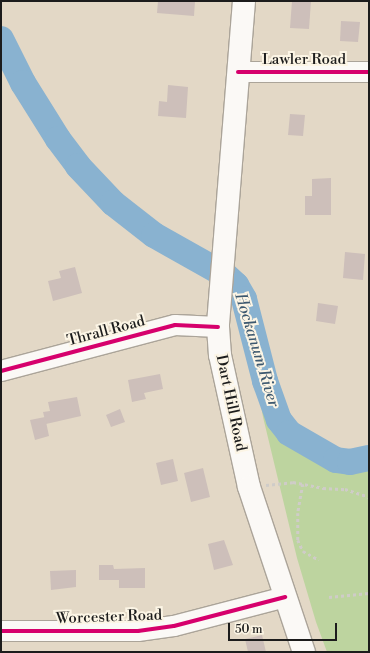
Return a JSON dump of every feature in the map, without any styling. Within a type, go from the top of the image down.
[{"type":"main road","name":"Dart Hill Road","points":[[244,1],[218,327],[224,381],[249,486],[304,652]]},
{"type":"street","name":"Lawler Road","points":[[238,72],[369,72]]},
{"type":"street","name":"Thrall Road","points":[[1,371],[175,325],[218,327]]},
{"type":"street","name":"Worcester Road","points":[[1,631],[138,631],[174,626],[285,597]]},
{"type":"path","points":[[263,486],[293,482],[345,489],[369,497]]},
{"type":"path","points":[[303,484],[298,513],[298,540],[303,551],[319,560]]},
{"type":"path","points":[[329,597],[369,593]]},
{"type":"green space","points":[[252,337],[276,412],[289,433],[336,460],[350,462],[369,458],[369,652],[327,652],[316,622],[297,558],[263,417],[250,344]]},
{"type":"building","points":[[158,1],[195,1],[194,16],[157,13]]},
{"type":"building","points":[[292,1],[311,1],[309,29],[290,28]]},
{"type":"building","points":[[341,21],[360,22],[358,42],[340,41]]},
{"type":"building","points":[[168,85],[188,87],[186,118],[158,116],[159,101],[167,102]]},
{"type":"building","points":[[290,114],[305,115],[303,136],[288,135]]},
{"type":"building","points":[[331,178],[331,215],[305,215],[305,196],[312,196],[312,179]]},
{"type":"building","points":[[345,252],[365,254],[363,280],[343,278]]},
{"type":"building","points":[[75,267],[82,293],[53,301],[48,281],[61,278],[59,271]]},
{"type":"building","points":[[318,303],[338,306],[335,324],[316,321]]},
{"type":"building","points":[[160,374],[163,389],[144,393],[146,399],[132,402],[128,380]]},
{"type":"building","points":[[77,397],[81,416],[46,424],[43,412],[50,411],[48,402]]},
{"type":"building","points":[[120,409],[125,422],[111,427],[106,415]]},
{"type":"building","points":[[45,417],[49,436],[35,440],[30,420]]},
{"type":"building","points":[[173,459],[178,481],[161,485],[156,463]]},
{"type":"building","points":[[203,468],[210,497],[191,502],[184,473]]},
{"type":"building","points":[[224,540],[233,565],[214,570],[208,544]]},
{"type":"building","points":[[99,565],[113,565],[114,569],[145,568],[145,588],[119,588],[119,580],[99,580]]},
{"type":"building","points":[[76,570],[76,587],[51,590],[50,571]]},
{"type":"building","points":[[262,635],[266,652],[248,652],[245,639]]},
{"type":"waterway","name":"Hockanum River","points":[[1,39],[23,83],[58,139],[78,166],[113,203],[154,235],[225,275],[236,285],[244,299],[265,381],[279,420],[289,433],[336,460],[350,462],[369,458]]},
{"type":"cycle path","points":[[238,72],[369,72]]},
{"type":"cycle path","points":[[1,371],[175,325],[218,327]]},
{"type":"cycle path","points":[[1,631],[138,631],[174,626],[285,597]]}]
